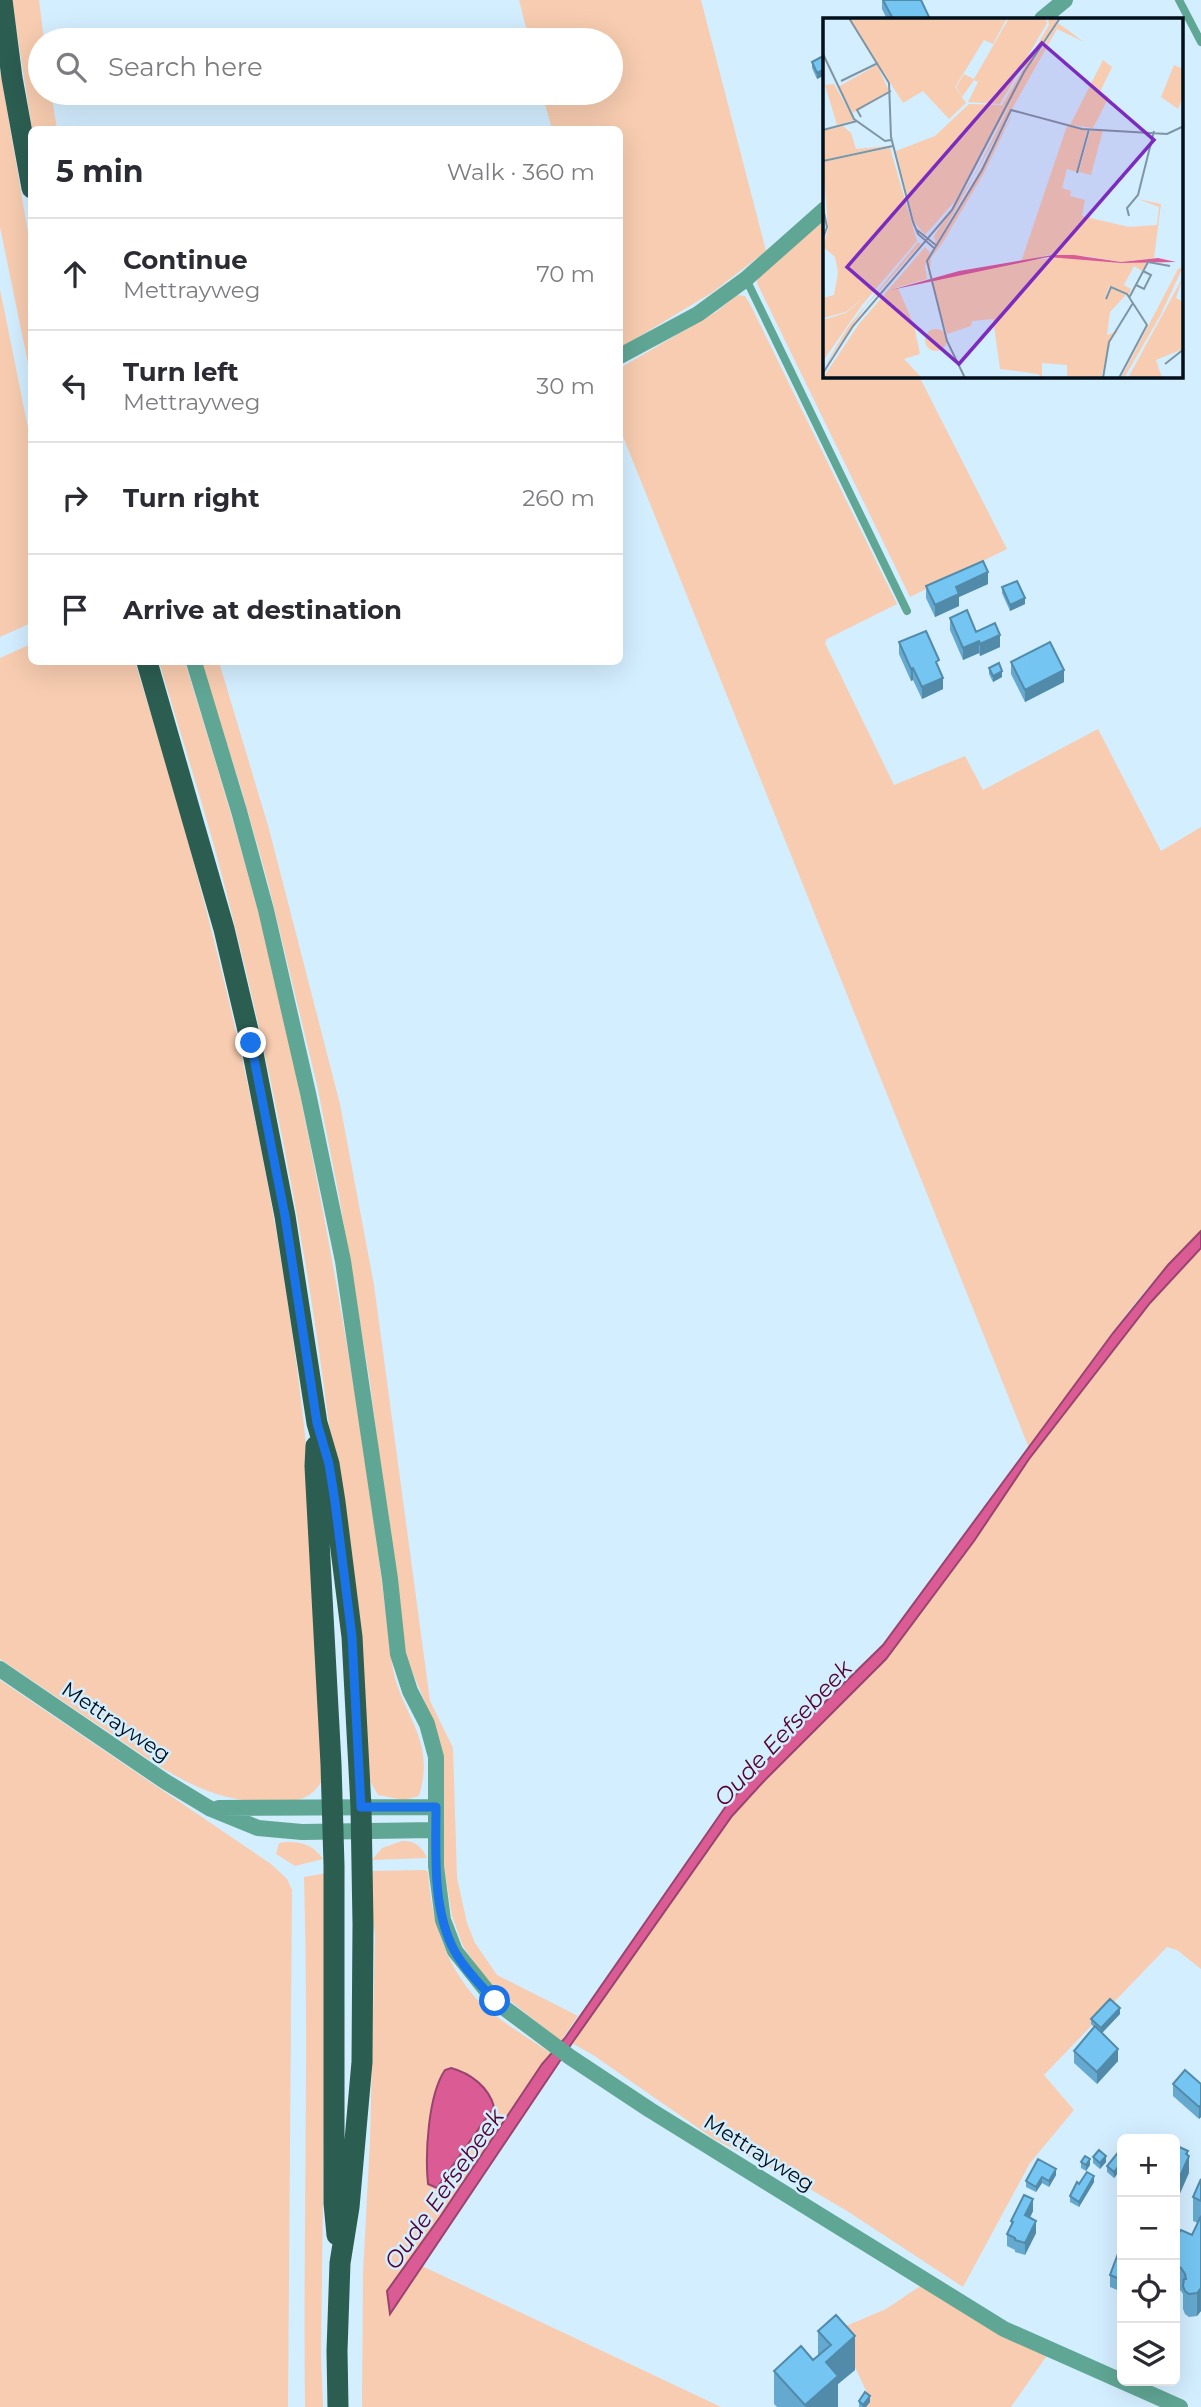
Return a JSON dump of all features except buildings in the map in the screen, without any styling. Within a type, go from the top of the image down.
[{"type":"main road","points":[[2,0],[12,78],[28,166]]},
{"type":"main road","points":[[148,665],[221,916],[251,1043],[285,1216],[317,1423],[329,1464],[352,1637],[361,1807],[362,2062],[349,2207],[340,2263]]},
{"type":"main road","points":[[317,1423],[315,1466],[333,1808],[334,2203],[340,2263],[338,2407]]},
{"type":"street","points":[[1043,18],[1065,0]]},
{"type":"street","points":[[623,354],[698,314],[746,279],[823,211]]},
{"type":"street","name":"Mettrayweg","points":[[195,665],[266,910],[343,1261],[388,1565],[398,1654],[410,1691],[427,1724],[436,1757],[436,1866],[443,1920],[454,1951],[495,2001],[570,2057],[650,2110],[1004,2329],[1117,2378]]},
{"type":"street","name":"Mettrayweg","points":[[0,1669],[166,1782],[209,1808],[258,1828],[278,1832],[436,1829]]},
{"type":"street","points":[[209,1808],[436,1807]]},
{"type":"street","name":"Mettrayweg","points":[[1135,2386],[1180,2407]]},
{"type":"lane","points":[[1179,0],[1201,41]]},
{"type":"lane","points":[[746,279],[907,611]]},
{"type":"shaded area","points":[[12,0],[39,0],[42,28],[28,28],[28,103]]},
{"type":"shaded area","points":[[519,0],[701,0],[766,251],[713,292],[623,346],[623,126],[551,126],[545,105],[623,105],[623,28],[526,28]]},
{"type":"shaded area","points":[[0,69],[28,232],[28,363],[0,227]]},
{"type":"shaded area","points":[[28,105],[53,105],[56,126],[32,126]]},
{"type":"shaded area","points":[[823,222],[823,378],[920,378],[1007,549],[910,597],[757,283],[758,277]]},
{"type":"shaded area","points":[[0,289],[28,428],[28,624],[0,637]]},
{"type":"shaded area","points":[[737,295],[745,296],[750,304],[897,604],[827,639],[825,643],[894,785],[965,756],[983,790],[1098,729],[1161,851],[1201,827],[1201,1231],[1131,1308],[1029,1448],[623,436],[623,366],[716,312]]},
{"type":"shaded area","points":[[28,645],[28,665],[136,665],[215,945],[238,1040],[276,1232],[304,1426],[312,1515],[322,1781],[308,1796],[297,1800],[252,1801],[207,1791],[186,1782],[0,1659],[0,658]]},
{"type":"shaded area","points":[[160,665],[186,665],[247,872],[287,1029],[345,1335],[371,1498],[392,1663],[396,1681],[420,1741],[423,1758],[419,1796],[404,1800],[378,1795],[368,1778],[341,1522],[306,1267],[265,1053],[207,820]]},
{"type":"shaded area","points":[[202,665],[220,665],[269,829],[340,1104],[374,1285],[430,1701],[453,1748],[457,1878],[467,1923],[475,1943],[497,1975],[578,2016],[561,2041],[490,1985],[463,1946],[452,1916],[444,1866],[443,1806],[427,1707],[406,1657],[369,1376],[339,1196],[317,1085],[267,879]]},
{"type":"shaded area","points":[[1201,1231],[1201,1248],[1150,1303],[1029,1459],[974,1541],[886,1659],[732,1816],[572,2043],[390,2314],[387,2291],[542,2064],[565,2038],[726,1806],[783,1743],[883,1645],[1113,1333],[1168,1265]]},
{"type":"shaded area","points":[[1201,1248],[1201,1969],[1177,1950],[1167,1947],[1044,2075],[1074,2110],[1030,2163],[963,2287],[847,2211],[798,2182],[714,2139],[572,2043],[732,1816],[886,1658],[974,1541],[1029,1459],[1150,1303]]},
{"type":"shaded area","points":[[0,1680],[271,1864],[287,1879],[292,1890],[288,2407],[0,2407]]},
{"type":"shaded area","points":[[402,1841],[418,1845],[427,1858],[372,1860],[382,1848]]},
{"type":"shaded area","points":[[279,1843],[307,1845],[323,1859],[295,1866],[276,1854]]},
{"type":"shaded area","points":[[368,1871],[428,1872],[438,1928],[461,1979],[486,2008],[552,2054],[542,2064],[388,2290],[389,2313],[422,2266],[721,2407],[362,2407],[363,2273],[370,2141],[375,1936]]},
{"type":"shaded area","points":[[327,1873],[321,2354],[323,2407],[305,2407],[304,1877]]},
{"type":"shaded area","points":[[451,2068],[478,2082],[488,2093],[494,2107],[437,2188],[428,2184],[429,2125],[439,2081],[445,2070]]},
{"type":"shaded area","points":[[925,2283],[1048,2354],[1011,2407],[860,2407],[868,2395],[855,2367],[825,2335],[886,2309]]},
{"type":"route","points":[[251,1043],[285,1216],[317,1423],[329,1464],[335,1502],[352,1637],[361,1807],[436,1807],[436,1866],[443,1920],[454,1951],[495,2001]]},
{"type":"water label","name":"Oude Eefsebeek","points":[[783,1733]]},
{"type":"water label","name":"Oude Eefsebeek","points":[[444,2189]]}]
